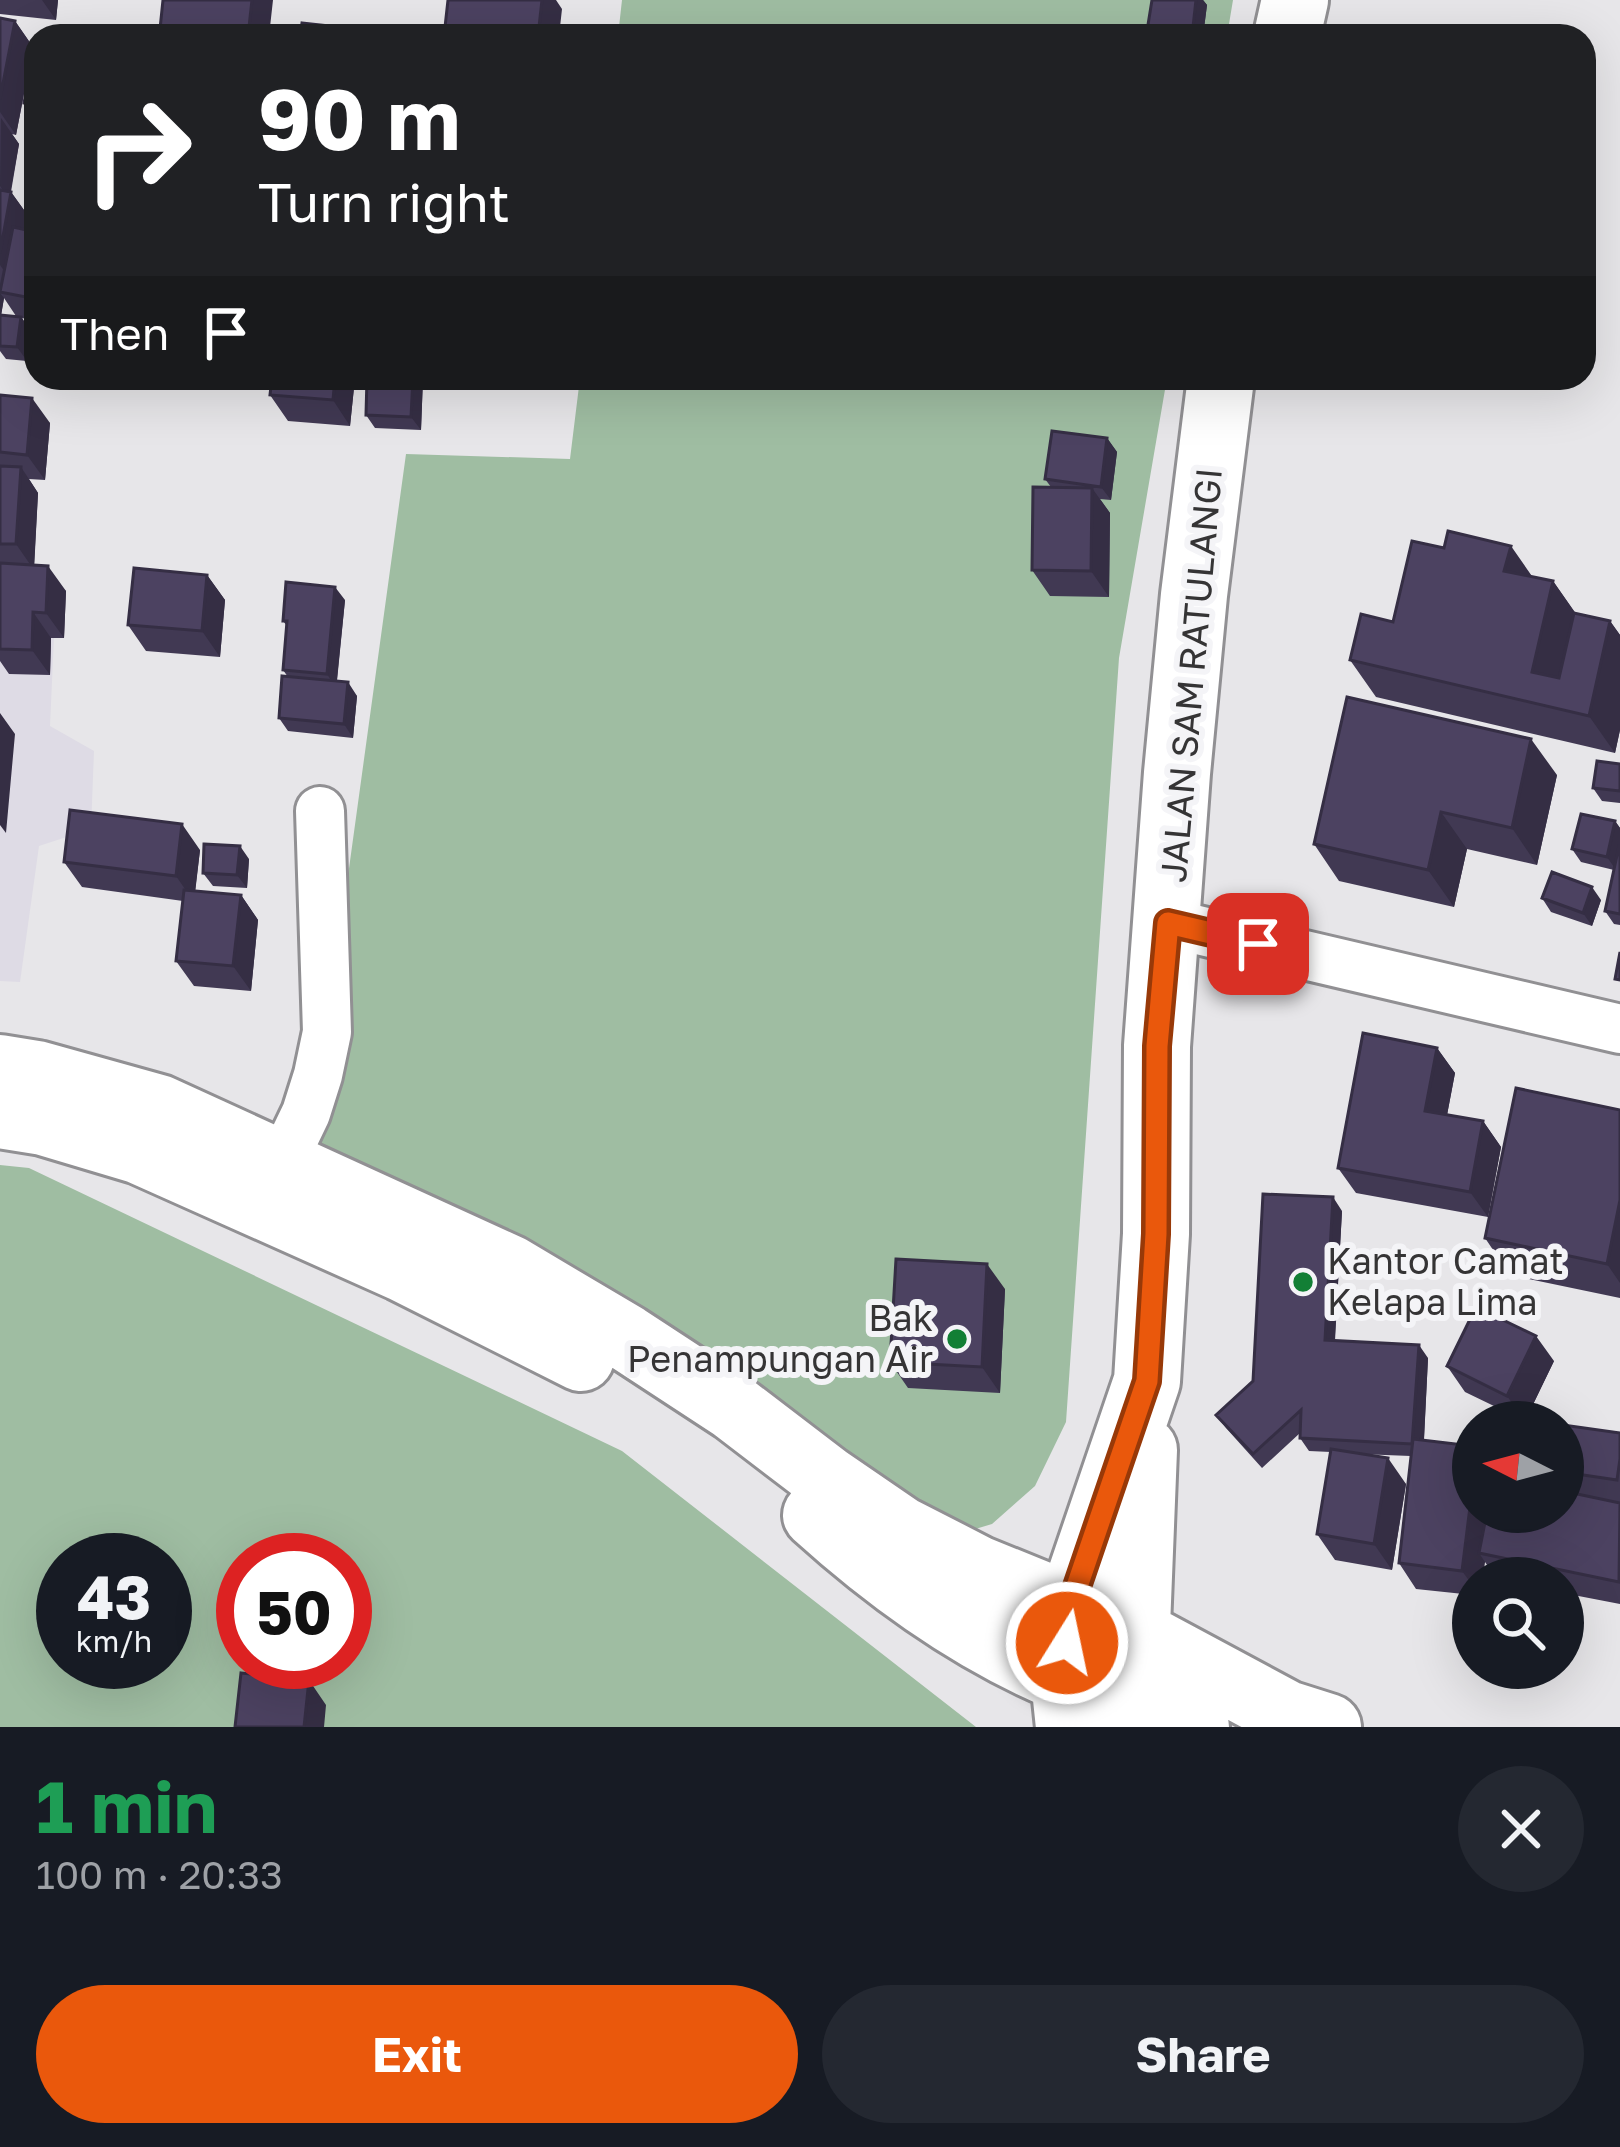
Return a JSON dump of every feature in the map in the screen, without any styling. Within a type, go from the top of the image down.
[{"type":"main road","name":"JALAN SAM RATULANGI","points":[[1066,1703],[1070,1607],[1147,1381],[1156,1234],[1157,1046],[1177,773],[1220,390]]},
{"type":"main road","points":[[0,1068],[38,1073],[159,1108],[509,1268],[627,1337],[734,1408],[900,1528],[978,1569],[1138,1634],[1211,1703]]},
{"type":"main road","points":[[0,1115],[43,1122],[140,1151],[402,1268],[640,1388],[791,1492],[860,1555],[992,1644],[1066,1703],[1134,1715],[1211,1703],[1287,1714],[1328,1727]]},
{"type":"main road","points":[[1134,1715],[1147,1381]]},
{"type":"street","points":[[282,1163],[306,1113],[327,1032],[320,811]]},
{"type":"street","points":[[1168,923],[1620,1029]]},
{"type":"shaded area","points":[[0,588],[56,592],[50,726],[94,751],[91,829],[39,846],[20,982],[0,981]]},
{"type":"green space","points":[[622,0],[1233,0],[1229,24],[619,24]]},
{"type":"green space","points":[[579,390],[1165,390],[1119,658],[1066,1422],[1035,1486],[992,1524],[962,1533],[310,1152],[406,454],[570,459]]},
{"type":"green space","points":[[0,1165],[29,1168],[622,1451],[976,1727],[0,1727]]},
{"type":"building","points":[[163,0],[252,0],[249,24],[161,24]]},
{"type":"building","points":[[448,0],[542,0],[539,24],[445,24]]},
{"type":"building","points":[[1152,0],[1196,0],[1193,24],[1148,24]]},
{"type":"building","points":[[0,18],[15,21],[0,99]]},
{"type":"building","points":[[0,190],[11,192],[0,253]]},
{"type":"building","points":[[13,227],[24,229],[24,297],[0,292]]},
{"type":"building","points":[[0,315],[21,317],[17,347],[0,346]]},
{"type":"building","points":[[271,390],[334,390],[333,400],[270,395]]},
{"type":"building","points":[[367,390],[412,390],[411,417],[366,415]]},
{"type":"building","points":[[0,395],[32,398],[27,455],[0,452]]},
{"type":"building","points":[[1052,431],[1107,438],[1101,487],[1045,479]]},
{"type":"building","points":[[0,466],[21,467],[16,544],[0,544]]},
{"type":"building","points":[[1033,487],[1092,488],[1091,571],[1032,570]]},
{"type":"building","points":[[1448,531],[1511,546],[1504,571],[1553,581],[1532,672],[1559,678],[1574,613],[1610,621],[1589,716],[1350,660],[1361,614],[1393,622],[1412,541],[1444,548]]},
{"type":"building","points":[[0,563],[48,566],[46,613],[33,612],[32,650],[0,649]]},
{"type":"building","points":[[134,568],[207,575],[202,631],[128,625]]},
{"type":"building","points":[[286,582],[335,587],[327,674],[283,670]]},
{"type":"building","points":[[282,676],[348,682],[344,724],[279,718]]},
{"type":"building","points":[[1347,697],[1531,739],[1512,828],[1441,812],[1428,870],[1314,844]]},
{"type":"building","points":[[1597,761],[1620,764],[1620,791],[1593,788]]},
{"type":"building","points":[[70,810],[182,824],[176,876],[64,862]]},
{"type":"building","points":[[1581,814],[1615,821],[1607,857],[1572,849]]},
{"type":"building","points":[[204,844],[240,846],[237,875],[203,873]]},
{"type":"building","points":[[1620,846],[1620,914],[1605,911]]},
{"type":"building","points":[[1552,872],[1592,887],[1583,913],[1542,898]]},
{"type":"building","points":[[184,890],[241,895],[233,966],[176,961]]},
{"type":"building","points":[[1363,1033],[1437,1048],[1425,1111],[1483,1121],[1470,1192],[1338,1168]]},
{"type":"building","points":[[1516,1088],[1620,1110],[1620,1200],[1607,1264],[1485,1238]]},
{"type":"building","name":"Kantor Camat Kelapa Lima","points":[[1263,1194],[1333,1197],[1325,1340],[1419,1345],[1412,1444],[1300,1438],[1301,1410],[1253,1454],[1216,1415],[1253,1381]]},
{"type":"building","points":[[896,1259],[987,1264],[982,1367],[890,1362]]},
{"type":"building","points":[[1476,1307],[1536,1336],[1507,1396],[1447,1366]]},
{"type":"building","points":[[1584,1428],[1620,1433],[1617,1480],[1584,1475]]},
{"type":"building","points":[[1413,1439],[1452,1444],[1452,1533],[1467,1533],[1464,1557],[1452,1557],[1452,1570],[1399,1563]]},
{"type":"building","points":[[1331,1449],[1388,1458],[1374,1544],[1317,1534]]},
{"type":"building","points":[[1584,1495],[1620,1503],[1619,1582],[1584,1575],[1584,1557],[1479,1553],[1483,1533],[1584,1533]]},
{"type":"building","points":[[239,1689],[308,1689],[304,1727],[235,1727]]},
{"type":"place","name":"Kantor Camat Kelapa Lima","points":[[1303,1282]]},
{"type":"place","name":"Bak Penampungan Air","points":[[957,1339]]},
{"type":"route","points":[[1067,1643],[1070,1607],[1147,1381],[1156,1234],[1157,1046],[1168,923],[1258,944]]}]
